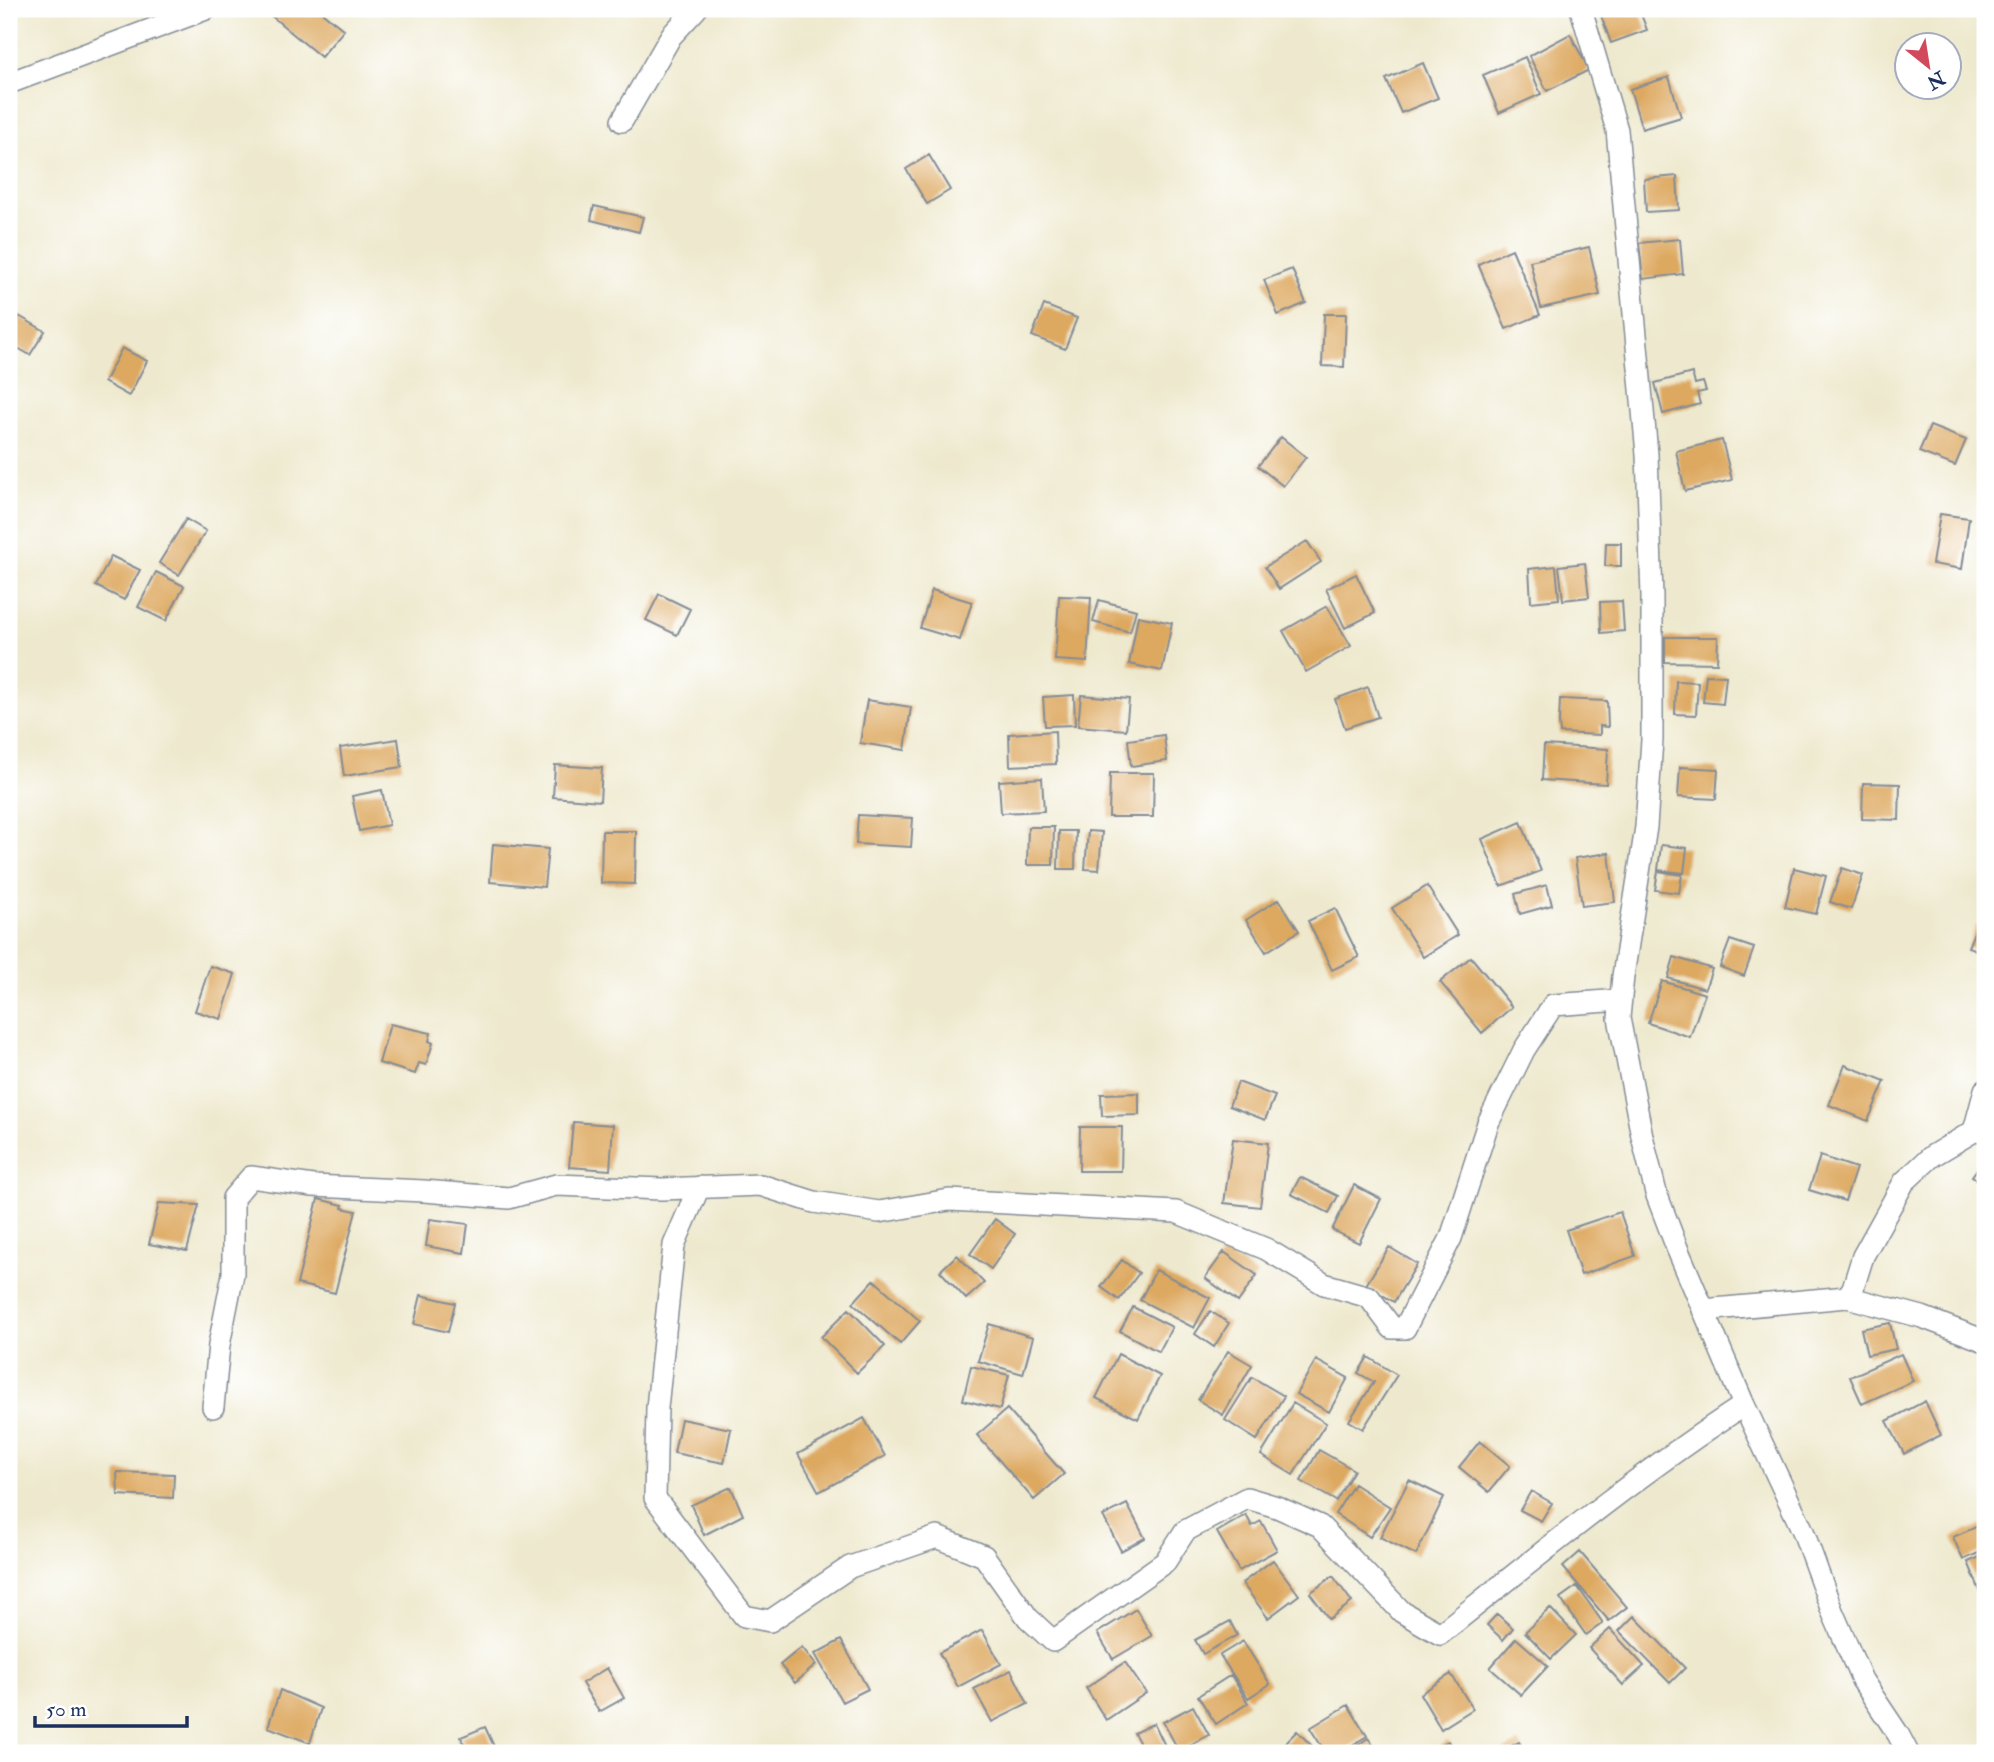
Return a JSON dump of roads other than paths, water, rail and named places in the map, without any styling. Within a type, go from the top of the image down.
[{"type":"street","points":[[9,83],[206,9]]},
{"type":"street","points":[[622,121],[671,36],[696,9]]},
{"type":"street","points":[[1581,9],[1617,130],[1648,480],[1652,596],[1652,740],[1646,827],[1619,1018],[1656,1193],[1744,1405],[1803,1531],[1832,1611],[1863,1680],[1908,1753]]},
{"type":"street","points":[[213,1407],[219,1345],[233,1274],[233,1198],[251,1177],[313,1186],[509,1198],[556,1185],[662,1189],[760,1185],[814,1202],[879,1212],[949,1200],[1176,1212],[1266,1249],[1324,1284],[1369,1297],[1392,1328],[1405,1328],[1451,1238],[1488,1123],[1524,1050],[1553,1005],[1620,1000]]},
{"type":"street","points":[[1847,1297],[1853,1288],[1863,1256],[1904,1182],[1932,1156],[1974,1131],[1985,1090]]},
{"type":"street","points":[[699,1187],[674,1245],[657,1408],[655,1498],[744,1616],[770,1621],[850,1567],[937,1537],[984,1556],[1028,1618],[1052,1641],[1165,1562],[1185,1531],[1247,1498],[1277,1507],[1320,1526],[1402,1612],[1440,1634],[1600,1507],[1744,1405]]},
{"type":"street","points":[[1703,1310],[1847,1297],[1922,1317],[1985,1341]]}]
